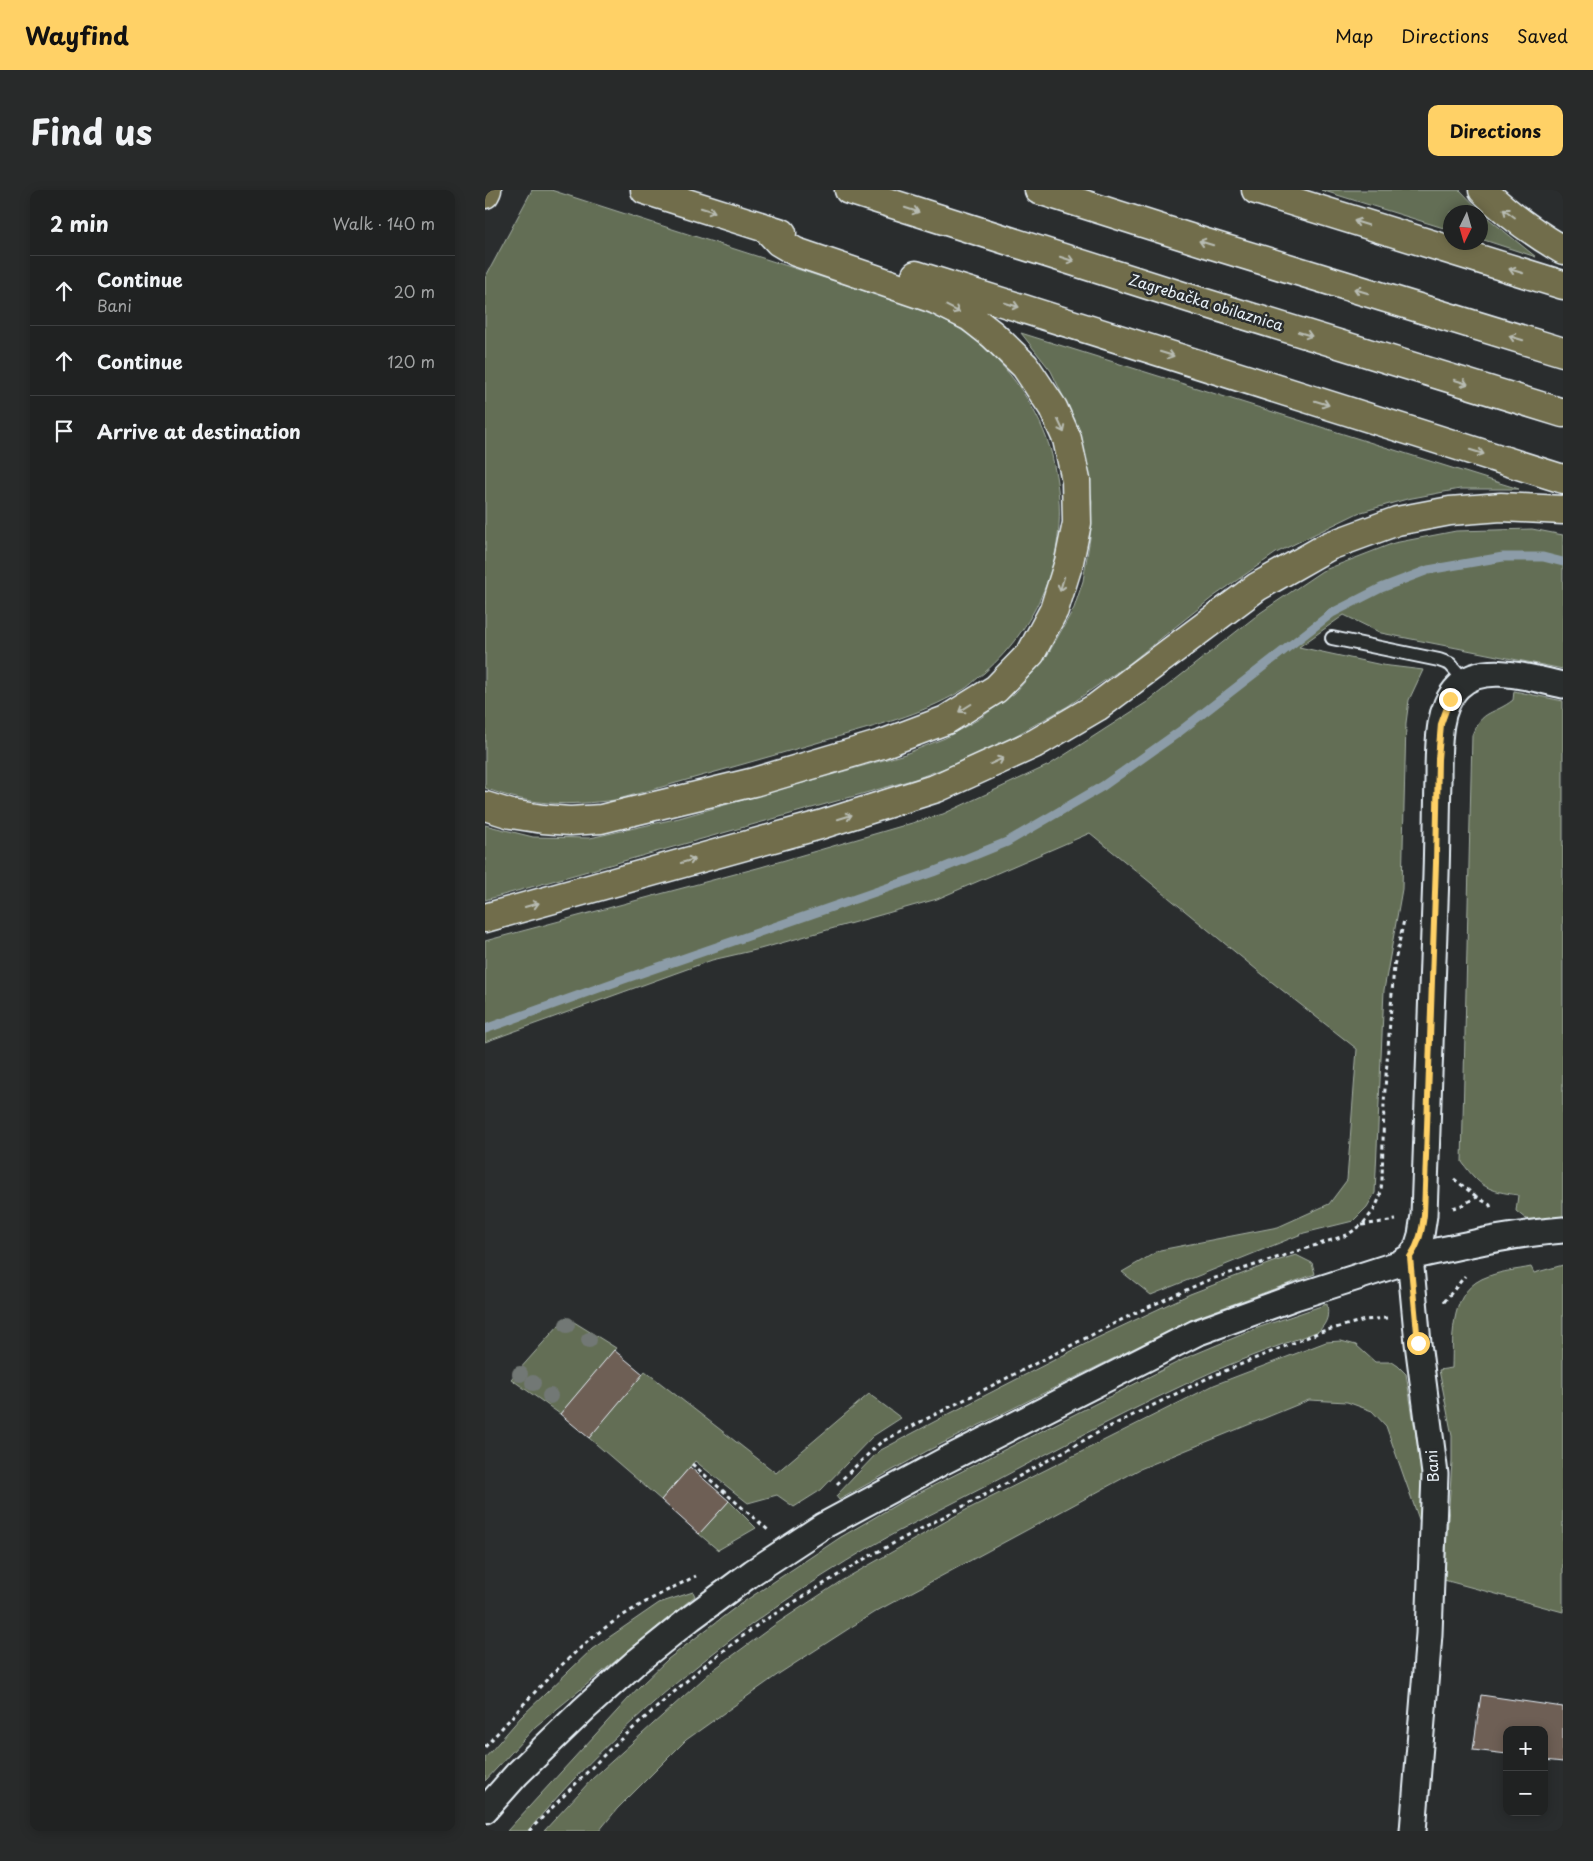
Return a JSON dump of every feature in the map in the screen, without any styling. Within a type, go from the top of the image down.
[{"type":"highway","points":[[485,194],[487,190]]},
{"type":"highway","points":[[645,190],[1563,479]]},
{"type":"highway","name":"Zagrebačka obilaznica","points":[[849,190],[1563,414]]},
{"type":"highway","points":[[1039,190],[1563,352]]},
{"type":"highway","points":[[1256,190],[1563,285]]},
{"type":"highway","points":[[1483,190],[1497,204],[1540,237],[1563,250]]},
{"type":"highway","points":[[485,806],[511,814],[543,819],[570,821],[601,820],[754,782],[881,744],[946,720],[996,689],[1031,653],[1054,610],[1069,562],[1077,523],[1076,480],[1067,439],[1053,408],[1025,366],[993,335],[970,317],[934,299],[796,252],[779,242],[766,228]]},
{"type":"highway","points":[[485,918],[810,827],[937,788],[1034,744],[1097,707],[1257,587],[1329,546],[1397,521],[1450,511],[1501,507],[1563,510]]},
{"type":"street","points":[[1410,1257],[1417,1248],[1424,1215],[1441,724],[1450,699],[1457,688],[1465,681],[1480,676],[1500,672],[1563,685]]},
{"type":"street","points":[[485,1810],[517,1774],[635,1663],[753,1572],[823,1526],[944,1461],[1196,1333],[1381,1270],[1410,1257],[1495,1238],[1524,1233],[1563,1230]]},
{"type":"street","name":"Bani","points":[[1410,1257],[1418,1343],[1435,1474],[1429,1634],[1413,1831]]},
{"type":"lane","points":[[1331,638],[1439,660],[1450,664],[1465,681]]},
{"type":"path","points":[[1384,1103],[1380,1197],[1374,1210],[1362,1225],[1386,1222]]},
{"type":"path","points":[[1462,1206],[1477,1197],[1489,1205],[1492,1217]]},
{"type":"path","points":[[1439,1308],[1466,1274]]},
{"type":"path","points":[[529,1831],[611,1748],[700,1669],[760,1623],[866,1558],[1099,1432],[1210,1377],[1320,1332],[1365,1320]]},
{"type":"path","points":[[692,1464],[770,1532]]},
{"type":"green space","points":[[532,190],[551,190],[918,308],[963,331],[991,354],[1016,382],[1044,431],[1053,458],[1059,504],[1059,532],[1046,584],[1035,609],[1021,632],[1004,654],[967,687],[930,707],[897,719],[777,755],[615,800],[565,804],[549,803],[518,798],[485,788],[485,278]]},
{"type":"green space","points":[[1321,190],[1460,190],[1474,205],[1443,205],[1443,228]]},
{"type":"green space","points":[[1488,218],[1536,257],[1488,241]]},
{"type":"green space","points":[[1021,333],[1519,489],[1460,489],[1407,499],[1358,513],[1276,553],[1213,597],[1130,663],[1068,706],[983,754],[915,779],[485,900],[485,825],[533,837],[590,838],[679,818],[905,754],[945,738],[979,719],[1015,693],[1047,656],[1074,608],[1083,581],[1090,538],[1092,501],[1082,444],[1070,411],[1051,371]]},
{"type":"green space","points":[[1532,529],[1563,535],[1563,669],[1381,633],[1344,615],[1299,647],[1382,665],[1423,670],[1409,700],[1406,723],[1402,889],[1384,990],[1375,1193],[1367,1207],[1353,1221],[1304,1233],[1151,1295],[1122,1272],[1160,1250],[1278,1227],[1329,1204],[1347,1180],[1357,1049],[1268,979],[1090,833],[937,899],[760,949],[712,960],[485,1042],[485,941],[761,867],[943,814],[1049,765],[1147,702],[1260,613],[1322,571],[1394,543],[1456,531]]},
{"type":"green space","points":[[1514,691],[1563,701],[1563,1217],[1541,1220],[1526,1219],[1516,1211],[1518,1195],[1499,1192],[1486,1186],[1474,1177],[1462,1162],[1472,735],[1484,716],[1513,700]]},
{"type":"green space","points":[[1296,1255],[1312,1263],[1315,1274],[1195,1318],[927,1451],[839,1500],[836,1496],[879,1451],[949,1414],[1095,1339],[1190,1294]]},
{"type":"green space","points":[[1563,1265],[1563,1612],[1444,1580],[1452,1436],[1439,1370],[1452,1368],[1456,1314],[1466,1291],[1476,1282],[1504,1272],[1531,1267],[1534,1273]]},
{"type":"green space","points":[[1327,1304],[1327,1319],[1319,1331],[1212,1372],[1127,1412],[899,1531],[823,1576],[731,1640],[644,1711],[564,1789],[528,1831],[507,1831],[639,1687],[668,1659],[736,1607],[841,1537],[901,1502],[1188,1357],[1260,1327]]},
{"type":"green space","points":[[566,1317],[616,1348],[560,1414],[511,1379]]},
{"type":"green space","points":[[1341,1341],[1356,1345],[1375,1362],[1392,1362],[1406,1374],[1423,1479],[1421,1525],[1386,1426],[1372,1411],[1347,1402],[1309,1400],[1140,1469],[873,1613],[780,1673],[686,1740],[617,1809],[599,1831],[544,1831],[592,1779],[713,1670],[776,1624],[841,1581],[964,1511],[1214,1385],[1326,1342]]},
{"type":"green space","points":[[645,1371],[776,1473],[869,1394],[901,1418],[873,1436],[821,1490],[794,1507],[777,1495],[748,1503],[695,1461],[661,1500],[589,1438]]},
{"type":"green space","points":[[729,1501],[756,1528],[718,1550],[699,1534]]},
{"type":"green space","points":[[693,1592],[695,1596],[536,1726],[485,1781],[485,1758],[521,1717],[592,1649],[659,1603]]},
{"type":"building","points":[[614,1350],[643,1374],[589,1438],[560,1414]]},
{"type":"building","points":[[690,1467],[729,1501],[699,1534],[661,1500]]},
{"type":"building","points":[[1481,1695],[1563,1707],[1563,1762],[1548,1760],[1548,1726],[1503,1726],[1503,1754],[1473,1750]]},
{"type":"waterway","points":[[485,1029],[933,872],[1007,842],[1103,786],[1179,732],[1332,613],[1381,588],[1428,570],[1503,557],[1543,557],[1563,562]]},
{"type":"route","points":[[1418,1343],[1410,1257],[1417,1248],[1424,1215],[1438,759],[1441,724],[1444,711],[1450,699]]}]
